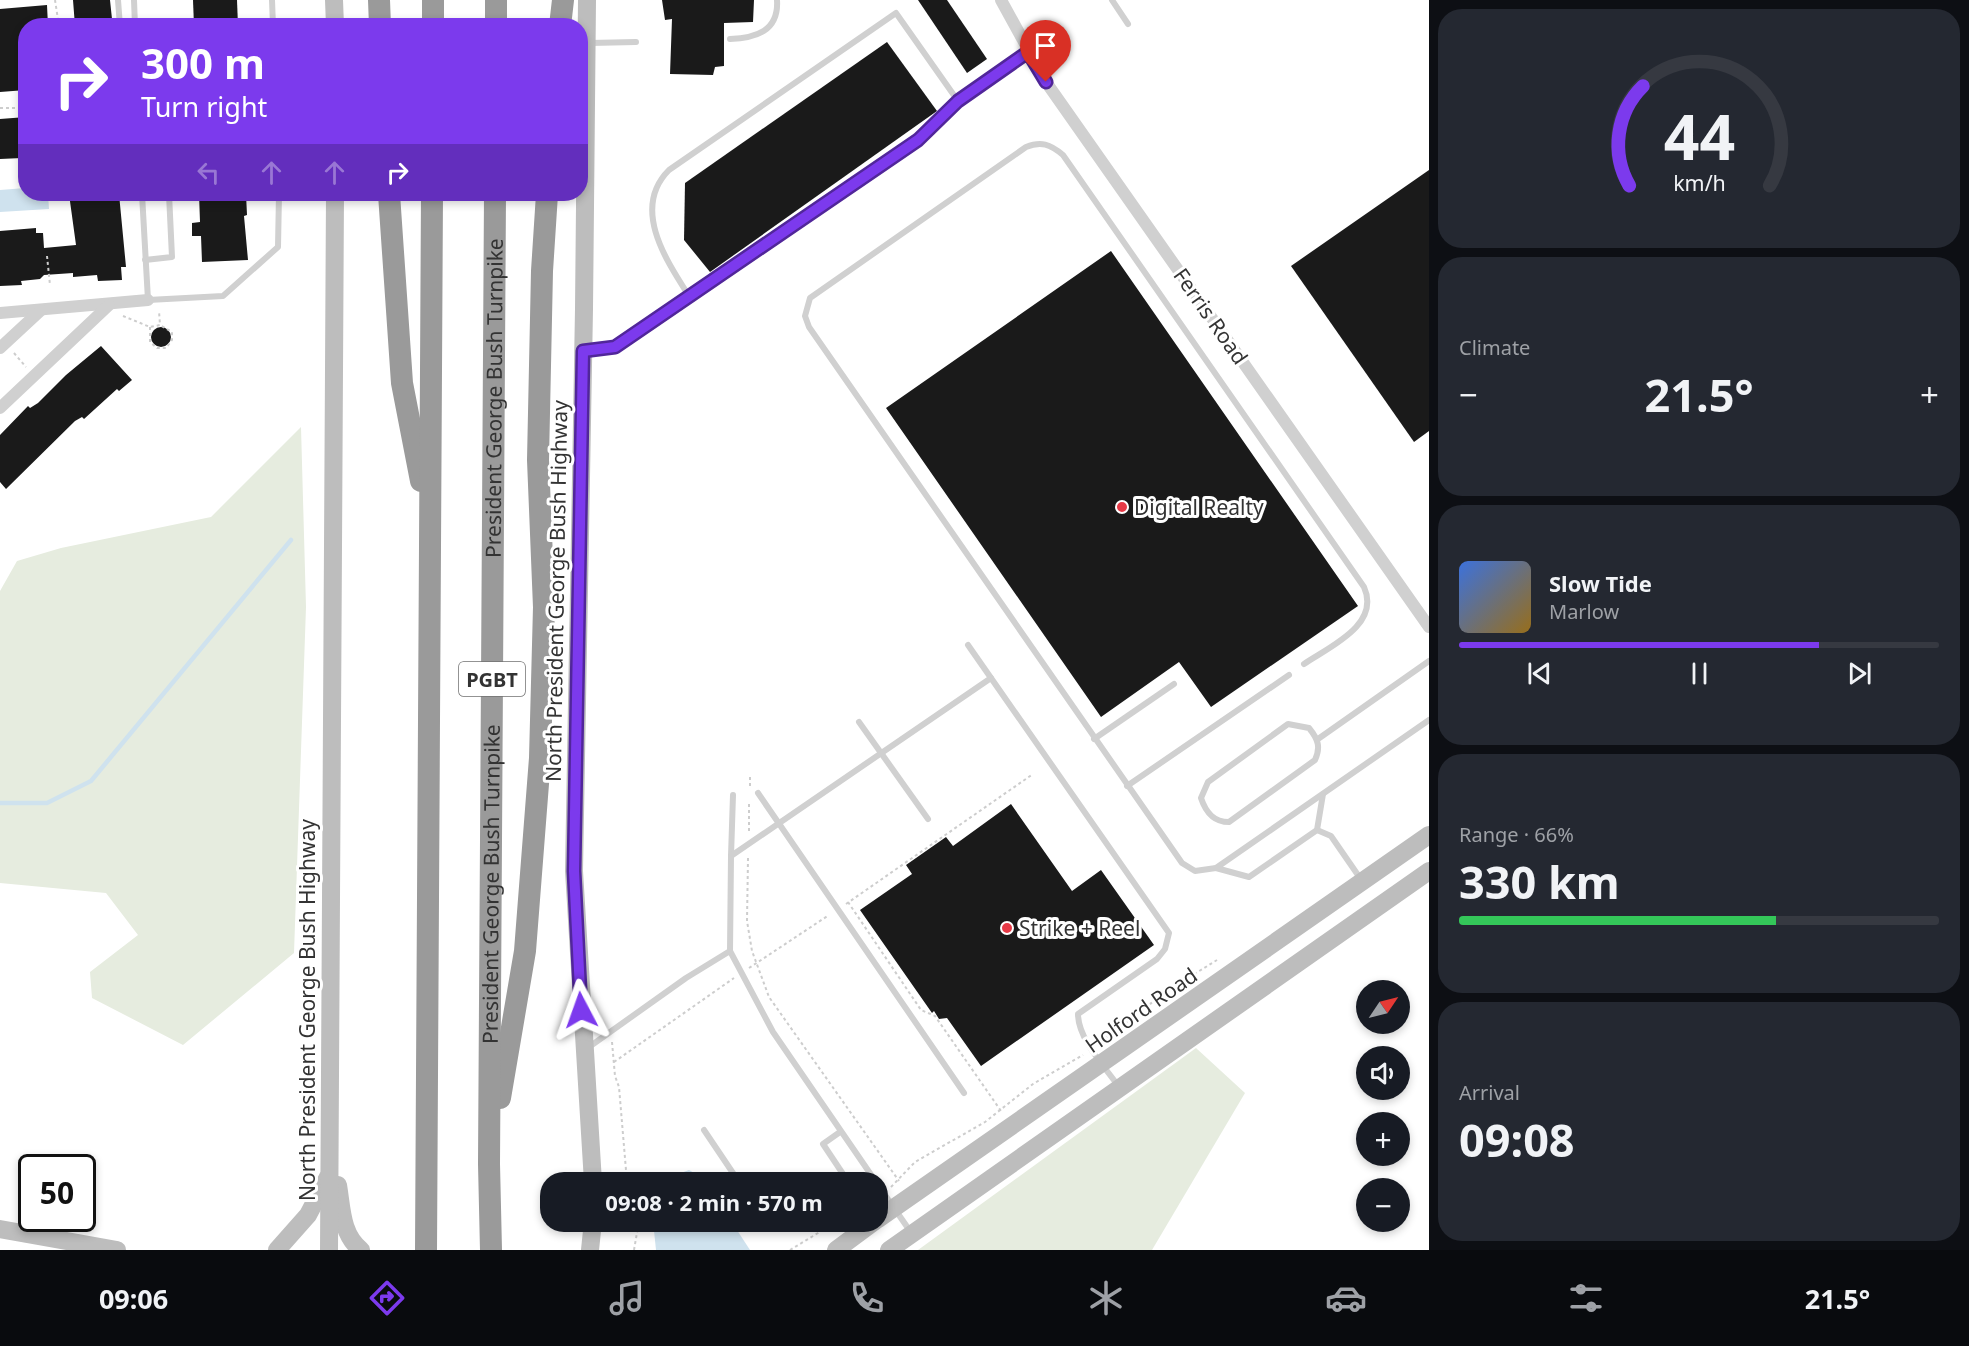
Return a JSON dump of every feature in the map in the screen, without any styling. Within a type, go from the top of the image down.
[{"type":"highway","points":[[379,0],[380,18]]},
{"type":"highway","points":[[433,0],[433,18]]},
{"type":"highway","points":[[496,0],[496,18]]},
{"type":"highway","points":[[561,18],[563,0]]},
{"type":"highway","points":[[389,201],[402,383],[430,531]]},
{"type":"highway","name":"PGBT","points":[[426,1250],[432,201]]},
{"type":"highway","name":"President George Bush Turnpike","points":[[491,1250],[489,1164],[495,201]]},
{"type":"highway","points":[[489,1164],[525,951],[540,758],[544,607],[538,460],[542,271],[547,201]]},
{"type":"main road","points":[[334,0],[334,18]]},
{"type":"main road","name":"North President George Bush Highway","points":[[587,0],[587,18]]},
{"type":"main road","name":"North President George Bush Highway","points":[[329,1250],[335,201]]},
{"type":"main road","name":"North President George Bush Highway","points":[[584,201],[574,871],[592,1172]]},
{"type":"main road","name":"Holford Road","points":[[888,1212],[1429,835]]},
{"type":"main road","points":[[889,1250],[1429,871]]},
{"type":"main road","points":[[329,1136],[344,1224],[352,1242],[361,1250]]},
{"type":"main road","points":[[277,1250],[308,1215],[329,1175]]},
{"type":"main road","points":[[0,1229],[117,1250]]},
{"type":"main road","points":[[590,1250],[593,1232]]},
{"type":"main road","points":[[597,1232],[600,1250]]},
{"type":"main road","name":"Holford Road","points":[[836,1250],[860,1232]]},
{"type":"street","name":"Ferris Road","points":[[1001,0],[1046,82],[1429,627]]},
{"type":"street","points":[[0,313],[148,300]]},
{"type":"street","points":[[0,408],[109,305]]},
{"type":"street","points":[[6,350],[41,310]]},
{"type":"lane","points":[[118,0],[119,18]]},
{"type":"lane","points":[[134,0],[135,18]]},
{"type":"lane","points":[[272,0],[273,18]]},
{"type":"lane","points":[[730,39],[752,38],[769,27],[778,8],[777,0]]},
{"type":"lane","points":[[1112,0],[1128,24]]},
{"type":"lane","points":[[689,296],[662,254],[655,236],[655,194],[658,181],[669,170],[896,13],[958,101]]},
{"type":"lane","points":[[588,43],[636,42]]},
{"type":"lane","points":[[583,351],[615,347],[918,140],[958,101],[1028,52]]},
{"type":"lane","points":[[1304,664],[1361,623],[1368,607],[1368,597],[1364,587],[1063,155],[1054,148],[1036,143],[1026,147],[810,298],[805,316],[809,327],[1182,863],[1195,871],[1216,868],[1249,877],[1317,830],[1323,794]]},
{"type":"lane","points":[[142,201],[148,300],[222,296],[278,247],[279,201]]},
{"type":"lane","points":[[145,260],[172,257],[169,201]]},
{"type":"lane","points":[[968,645],[1169,933],[1165,950],[1157,958],[1078,1014],[1078,1022],[1120,1089]]},
{"type":"lane","points":[[1318,739],[1429,661]]},
{"type":"lane","points":[[1127,786],[1289,675]]},
{"type":"lane","points":[[731,856],[991,678]]},
{"type":"lane","points":[[1094,739],[1174,684]]},
{"type":"lane","points":[[1216,868],[1429,720]]},
{"type":"lane","points":[[859,722],[928,819]]},
{"type":"lane","points":[[1288,724],[1309,728],[1318,739],[1318,752],[1315,760],[1229,822],[1219,822],[1204,807],[1201,798],[1208,782],[1288,724]]},
{"type":"lane","points":[[758,793],[964,1093]]},
{"type":"lane","points":[[733,795],[729,951],[773,1032],[869,1172]]},
{"type":"lane","points":[[1317,830],[1331,836],[1362,881]]},
{"type":"lane","points":[[584,1051],[686,978],[729,951]]},
{"type":"lane","points":[[704,1130],[732,1172]]},
{"type":"lane","points":[[840,1132],[823,1144],[842,1172]]},
{"type":"lane","points":[[888,1200],[912,1234]]},
{"type":"path","points":[[57,1],[58,18]]},
{"type":"path","points":[[0,108],[18,108]]},
{"type":"path","points":[[48,256],[50,285]]},
{"type":"path","points":[[159,311],[160,325]]},
{"type":"path","points":[[120,315],[150,327],[160,325],[171,332],[172,340],[166,348],[157,348],[150,342],[150,327]]},
{"type":"path","points":[[6,350],[28,369]]},
{"type":"path","points":[[750,774],[750,786]]},
{"type":"path","points":[[1001,1111],[935,1016],[921,1010],[847,903],[1033,774]]},
{"type":"path","points":[[748,834],[750,798]]},
{"type":"path","points":[[748,860],[747,921],[756,963],[769,997],[899,1181]]},
{"type":"path","points":[[750,967],[830,915]]},
{"type":"path","points":[[1102,1041],[1167,991],[1217,960]]},
{"type":"path","points":[[614,1062],[730,981]]},
{"type":"path","points":[[612,1046],[619,1087],[626,1172]]},
{"type":"path","points":[[892,1187],[915,1162],[1001,1111],[1033,1084],[1084,1054]]},
{"type":"path","points":[[634,1250],[637,1232]]},
{"type":"path","points":[[790,1250],[815,1232]]},
{"type":"shaded area","points":[[301,427],[306,607],[294,953],[183,1045],[92,998],[90,972],[138,935],[106,893],[0,883],[0,591],[17,561],[61,548],[211,517]]},
{"type":"shaded area","points":[[1196,1048],[1245,1093],[1152,1250],[918,1250]]},
{"type":"water","points":[[18,189],[18,201],[48,201],[49,209],[0,212],[0,190]]},
{"type":"water","points":[[654,1232],[738,1232],[750,1250],[656,1250]]},
{"type":"building","points":[[73,0],[110,0],[112,18],[74,18]]},
{"type":"building","points":[[193,0],[237,0],[238,18],[194,18]]},
{"type":"building","points":[[662,0],[754,0],[753,22],[724,23],[724,66],[715,67],[713,75],[670,74],[672,19],[665,20]]},
{"type":"building","points":[[918,0],[947,0],[987,59],[967,73]]},
{"type":"building","points":[[47,5],[48,18],[18,18],[18,91],[0,92],[0,9]]},
{"type":"building","points":[[887,42],[937,111],[710,272],[684,240],[685,183]]},
{"type":"building","points":[[18,118],[18,158],[0,159],[0,119]]},
{"type":"building","points":[[1429,170],[1429,431],[1414,442],[1291,266]]},
{"type":"building","points":[[70,201],[120,201],[126,267],[121,267],[122,280],[98,281],[97,275],[73,277],[73,273],[44,275],[40,279],[21,281],[22,285],[0,286],[0,231],[36,228],[36,233],[43,233],[44,248],[76,245]]},
{"type":"building","points":[[199,201],[246,201],[247,215],[244,216],[248,260],[202,262],[201,236],[192,236],[192,223],[200,222]]},
{"type":"building","name":"Digital Realty","points":[[1111,251],[1358,606],[1211,707],[1179,662],[1101,717],[886,408]]},
{"type":"building","points":[[161,327],[168,330],[171,337],[168,344],[161,347],[154,344],[151,337],[154,330]]},
{"type":"building","points":[[101,346],[132,380],[119,391],[117,389],[84,419],[82,417],[75,421],[6,489],[0,482],[0,435],[28,406],[30,408],[38,403],[66,375]]},
{"type":"building","name":"Strike + Reel","points":[[1011,804],[1072,891],[1101,870],[1154,945],[981,1066],[947,1018],[939,1019],[934,1011],[932,1013],[860,910],[912,874],[906,865],[946,837],[953,846]]},
{"type":"waterway","points":[[0,803],[47,803],[91,781],[291,540]]},
{"type":"place","name":"Digital Realty","points":[[1122,507]]},
{"type":"place","name":"Strike + Reel","points":[[1007,928]]},
{"type":"route","points":[[581,1010],[574,871],[583,351],[615,347],[918,140],[958,101],[1028,52],[1046,82]]}]
